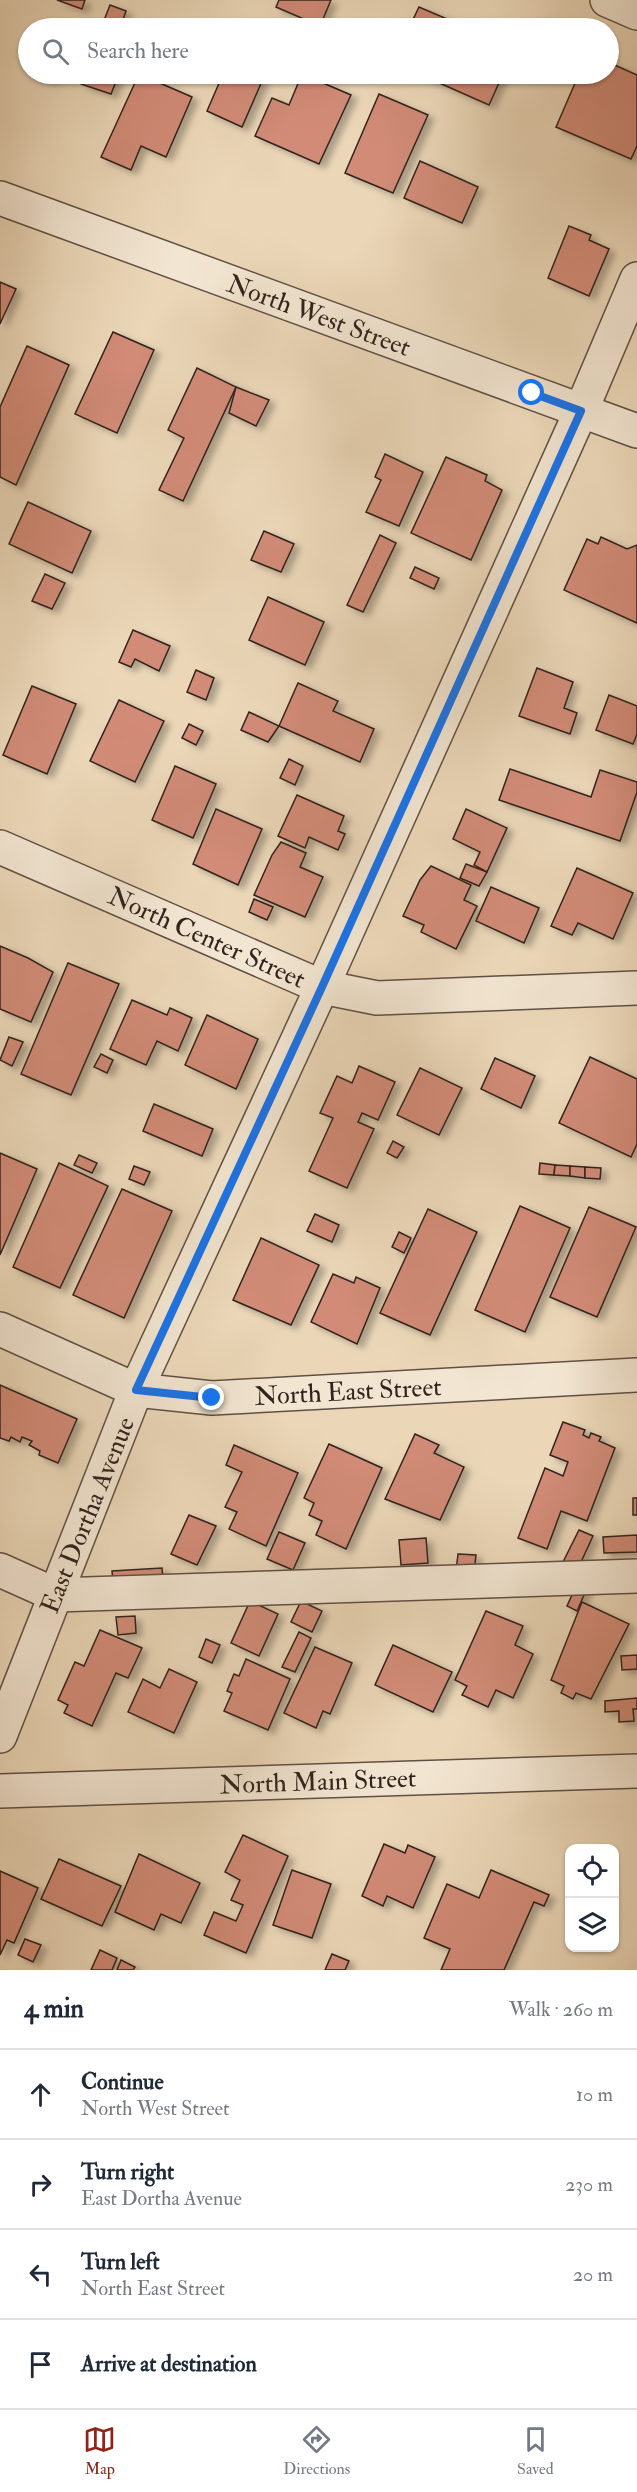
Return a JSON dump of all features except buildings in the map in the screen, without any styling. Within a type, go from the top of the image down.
[{"type":"street","points":[[607,0],[637,13]]},
{"type":"street","name":"North West Street","points":[[0,198],[637,431]]},
{"type":"street","name":"East Dortha Avenue","points":[[0,1736],[136,1390],[322,987],[581,411],[637,279]]},
{"type":"street","name":"North Center Street","points":[[0,847],[322,987],[377,998],[637,987]]},
{"type":"street","name":"North East Street","points":[[0,1329],[136,1390],[212,1398],[637,1375]]},
{"type":"street","points":[[0,1570],[56,1595],[637,1576]]},
{"type":"street","name":"North Main Street","points":[[0,1791],[637,1770]]},
{"type":"route","points":[[212,1398],[136,1390],[322,987],[581,411],[532,393]]}]
